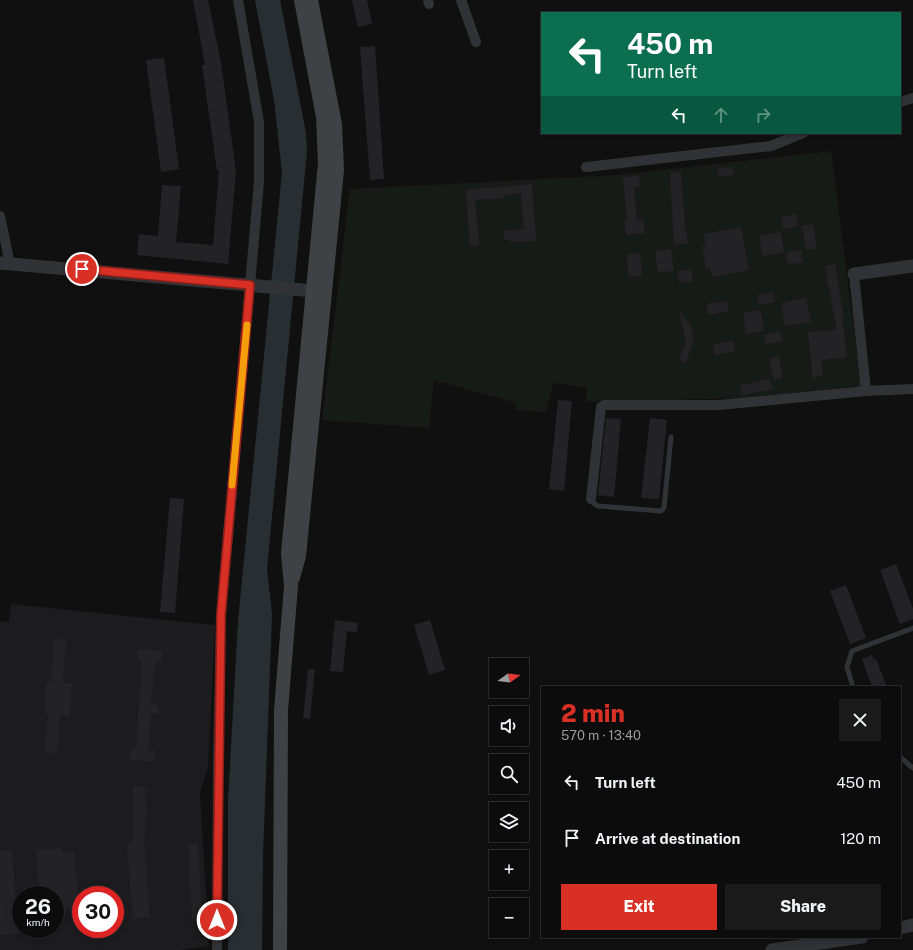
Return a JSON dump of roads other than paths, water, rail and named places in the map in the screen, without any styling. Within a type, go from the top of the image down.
[{"type":"main road","points":[[280,950],[281,710],[291,586],[288,553],[325,164],[323,117],[301,0]]},
{"type":"main road","points":[[291,586],[299,556],[337,170],[335,124],[311,0]]},
{"type":"street","points":[[217,950],[221,615],[259,182],[259,122],[238,0]]},
{"type":"street","points":[[461,0],[476,42]]},
{"type":"street","points":[[901,102],[913,98]]},
{"type":"street","points":[[586,167],[771,146],[801,134]]},
{"type":"street","points":[[0,216],[5,263],[314,291]]},
{"type":"street","points":[[866,391],[854,274],[913,266]]},
{"type":"street","points":[[591,499],[601,407],[605,405],[719,405],[866,391],[913,389]]},
{"type":"street","points":[[901,928],[913,925]]},
{"type":"street","points":[[777,950],[855,938]]},
{"type":"lane","points":[[591,499],[593,503],[598,506],[661,511],[664,508],[671,437]]},
{"type":"lane","points":[[853,686],[847,667],[852,650],[913,628]]},
{"type":"lane","points":[[901,758],[913,768]]}]
